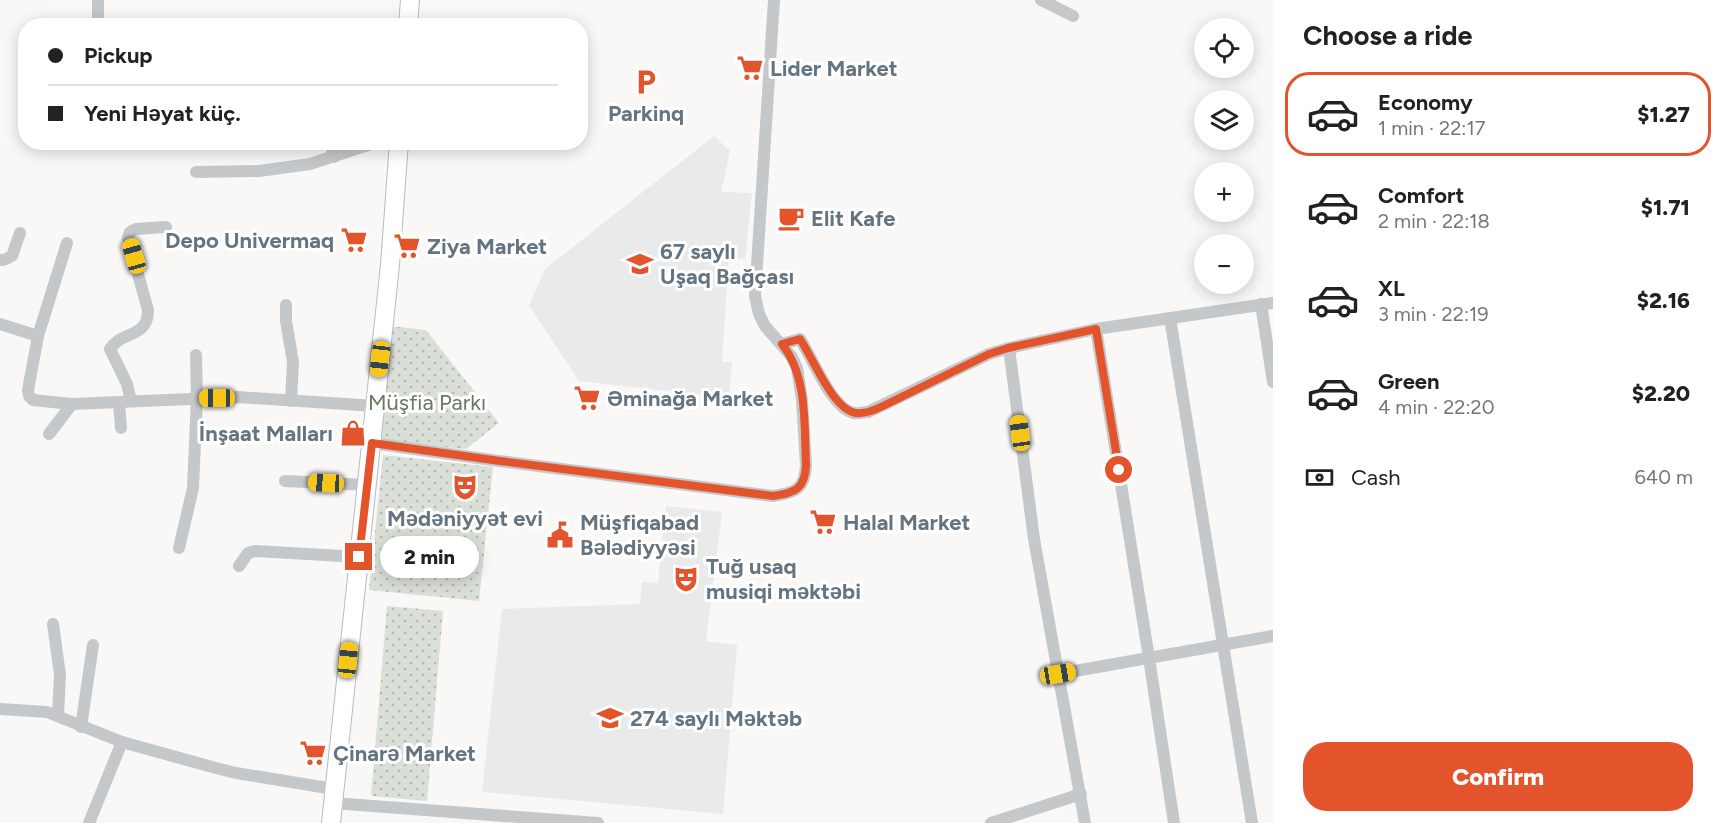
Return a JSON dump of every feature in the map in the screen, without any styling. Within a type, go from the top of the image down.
[{"type":"street","points":[[98,0],[98,18]]},
{"type":"street","points":[[409,18],[410,0]]},
{"type":"street","points":[[372,443],[509,463],[773,496],[789,494],[803,483],[806,465],[800,383],[792,357],[765,326],[759,314],[755,296],[774,0]]},
{"type":"street","points":[[1041,0],[1073,16]]},
{"type":"street","points":[[332,150],[334,158]]},
{"type":"street","points":[[196,172],[259,171],[310,164],[356,150]]},
{"type":"street","points":[[331,823],[390,265],[398,150]]},
{"type":"street","points":[[121,428],[127,384],[110,349],[114,343],[144,327],[148,319],[148,310],[128,238],[130,232],[136,229],[166,227]]},
{"type":"street","points":[[0,260],[12,256],[20,232]]},
{"type":"street","points":[[68,243],[38,336],[28,396],[33,400],[72,404],[238,397],[375,406]]},
{"type":"street","points":[[782,344],[800,339],[834,399],[843,408],[855,413],[868,412],[989,354],[1008,348],[1096,329],[1267,304],[1273,382]]},
{"type":"street","points":[[286,305],[286,321],[293,362],[291,401]]},
{"type":"street","points":[[1170,318],[1252,823]]},
{"type":"street","points":[[0,324],[38,336]]},
{"type":"street","points":[[1096,329],[1174,823]]},
{"type":"street","points":[[1008,348],[1034,539],[1085,823]]},
{"type":"street","points":[[179,548],[193,488],[197,398],[196,355]]},
{"type":"street","points":[[49,434],[72,404]]},
{"type":"street","points":[[285,481],[367,485]]},
{"type":"street","points":[[238,566],[248,553],[255,551],[359,557]]},
{"type":"street","points":[[53,624],[60,675],[58,716]]},
{"type":"street","points":[[1058,674],[1273,636]]},
{"type":"street","points":[[81,727],[93,645]]},
{"type":"street","points":[[0,709],[41,711],[122,742],[333,796],[598,823]]},
{"type":"street","points":[[89,823],[122,742]]},
{"type":"street","points":[[991,823],[1081,794]]},
{"type":"shaded area","name":"67 saylı Uşaq Bağçası","points":[[714,136],[730,151],[721,192],[752,193],[745,259],[729,258],[722,362],[732,362],[729,398],[579,381],[529,305],[545,269]]},
{"type":"shaded area","name":"274 saylı Məktəb","points":[[666,506],[722,512],[706,641],[737,645],[723,814],[482,792],[502,609],[640,604],[642,582],[658,583]]},
{"type":"green space","name":"Müşfia Parkı","points":[[390,326],[426,330],[499,423],[466,449],[380,441]]},
{"type":"green space","points":[[383,455],[493,467],[479,601],[369,590]]},
{"type":"green space","points":[[387,606],[443,611],[427,801],[371,796]]},
{"type":"place","name":"Lider Market","points":[[750,68]]},
{"type":"place","name":"Parkinq","points":[[646,82]]},
{"type":"place","name":"Elit Kafe","points":[[791,218]]},
{"type":"place","name":"Depo Univermaq","points":[[354,240]]},
{"type":"place","name":"Ziya Market","points":[[407,246]]},
{"type":"place","name":"67 saylı Uşaq Bağçası","points":[[640,264]]},
{"type":"place","name":"Əminağa Market","points":[[587,398]]},
{"type":"place","name":"İnşaat Malları","points":[[353,433]]},
{"type":"place","name":"Mədəniyyət evi","points":[[465,487]]},
{"type":"place","name":"Halal Market","points":[[823,522]]},
{"type":"place","name":"Müşfiqabad Bələdiyyəsi","points":[[560,535]]},
{"type":"place","name":"Tuğ usaq musiqi məktəbi","points":[[686,579]]},
{"type":"place","name":"274 saylı Məktəb","points":[[610,718]]},
{"type":"place","name":"Çinarə Market","points":[[313,753]]},
{"type":"route","points":[[359,557],[372,443],[773,496],[789,494],[803,483],[806,465],[800,383],[792,357],[782,344],[800,339],[834,399],[843,408],[855,413],[868,412],[883,406],[989,354],[1096,329],[1119,470]]}]
